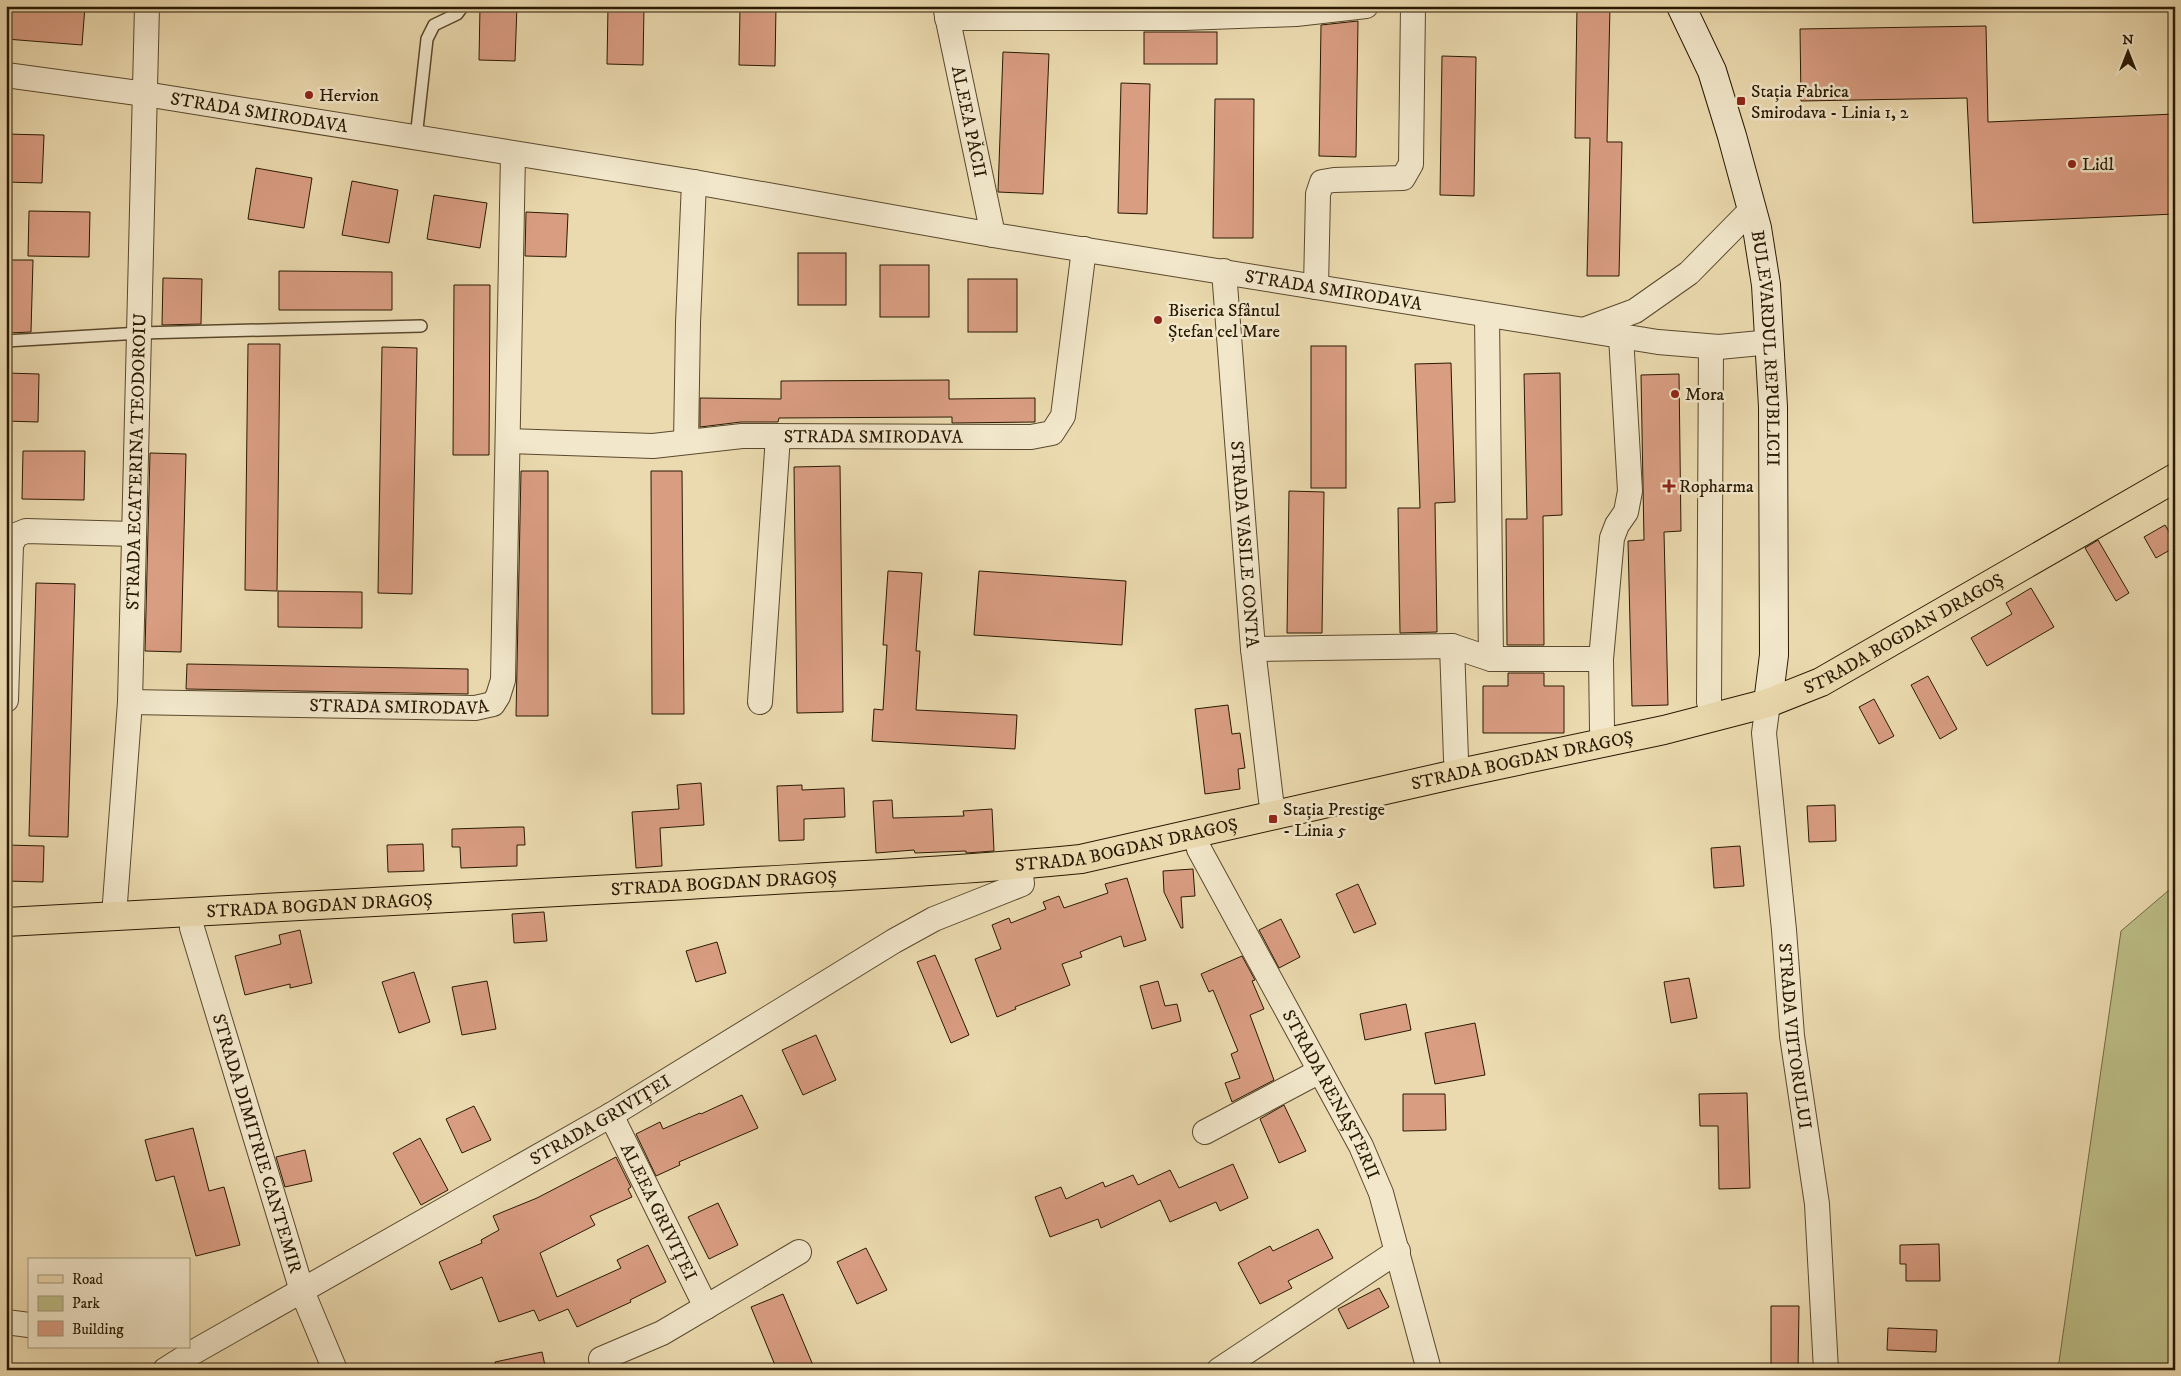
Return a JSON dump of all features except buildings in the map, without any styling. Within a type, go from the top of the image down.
[{"type":"main road","name":"BULEVARDUL REPUBLICII","points":[[1681,6],[1712,71],[1732,136],[1757,228],[1766,285],[1773,407],[1774,654],[1768,704]]},
{"type":"main road","name":"STRADA BOGDAN DRAGOȘ","points":[[6,922],[1020,865],[1081,859],[1768,704],[1820,682],[2175,478]]},
{"type":"street","name":"STRADA ECATERINA TEODOROIU","points":[[114,916],[130,702],[148,6]]},
{"type":"street","points":[[946,12],[1184,18],[1296,14],[1366,6]]},
{"type":"street","points":[[1316,287],[1318,194],[1322,182],[1404,178],[1411,164],[1413,6]]},
{"type":"street","name":"ALEEA PĂCII","points":[[946,12],[993,235]]},
{"type":"street","name":"STRADA SMIRODAVA","points":[[6,75],[145,94],[694,182],[993,235],[1084,248],[1658,342],[1711,346],[1770,342]]},
{"type":"street","name":"STRADA SMIRODAVA","points":[[130,702],[475,708],[493,704],[498,696],[503,680],[513,154]]},
{"type":"street","points":[[686,442],[694,182]]},
{"type":"street","name":"STRADA SMIRODAVA","points":[[1584,330],[1635,311],[1689,273],[1751,210]]},
{"type":"street","name":"STRADA SMIRODAVA","points":[[508,441],[653,446],[742,436],[1031,437],[1052,433],[1063,416],[1084,248]]},
{"type":"street","name":"STRADA VASILE CONTA","points":[[1224,271],[1254,649],[1271,800],[1275,816]]},
{"type":"street","points":[[1487,315],[1491,659]]},
{"type":"street","points":[[1606,742],[1602,729],[1601,659],[1612,538],[1617,525],[1626,512],[1630,492],[1621,336]]},
{"type":"street","points":[[1711,346],[1709,702],[1713,717]]},
{"type":"street","points":[[760,702],[778,436]]},
{"type":"street","points":[[6,700],[11,545],[16,535],[26,531],[134,534]]},
{"type":"street","points":[[1452,646],[1456,759],[1460,773]]},
{"type":"street","points":[[1254,649],[1452,646],[1491,659],[1601,659]]},
{"type":"street","name":"STRADA VIITORULUI","points":[[1768,704],[1764,733],[1783,920],[1792,1036],[1817,1204],[1826,1370]]},
{"type":"street","name":"STRADA RENAȘTERII","points":[[1196,833],[1199,849],[1362,1146],[1381,1193],[1430,1370]]},
{"type":"street","name":"STRADA GRIVIȚEI","points":[[165,1370],[611,1115],[894,941],[934,919],[1022,884],[1020,865]]},
{"type":"street","name":"STRADA DIMITRIE CANTEMIR","points":[[191,913],[192,928],[302,1291],[335,1370]]},
{"type":"street","points":[[1205,1132],[1320,1071]]},
{"type":"street","name":"ALEEA GRIVIȚEI","points":[[611,1115],[706,1308]]},
{"type":"street","points":[[1219,1370],[1398,1251]]},
{"type":"street","points":[[601,1358],[662,1334],[799,1252]]},
{"type":"street","points":[[6,1322],[28,1325]]},
{"type":"street","points":[[172,1348],[192,1353]]},
{"type":"lane","points":[[416,138],[427,39],[434,24],[457,14],[463,6]]},
{"type":"lane","points":[[6,341],[140,333],[420,326]]},
{"type":"green space","points":[[2175,885],[2175,1370],[2054,1370],[2059,1362],[2121,931]]},
{"type":"place","name":"Hervion","points":[[309,95]]},
{"type":"place","name":"Stația Fabrica Smirodava - Linia 1, 2","points":[[1741,101]]},
{"type":"place","name":"Lidl","points":[[2072,164]]},
{"type":"place","name":"Biserica Sfântul Ștefan cel Mare","points":[[1158,320]]},
{"type":"place","name":"Mora","points":[[1675,394]]},
{"type":"place","name":"Ropharma","points":[[1669,486]]},
{"type":"place","name":"Stația Prestige - Linia 5","points":[[1273,819]]}]
